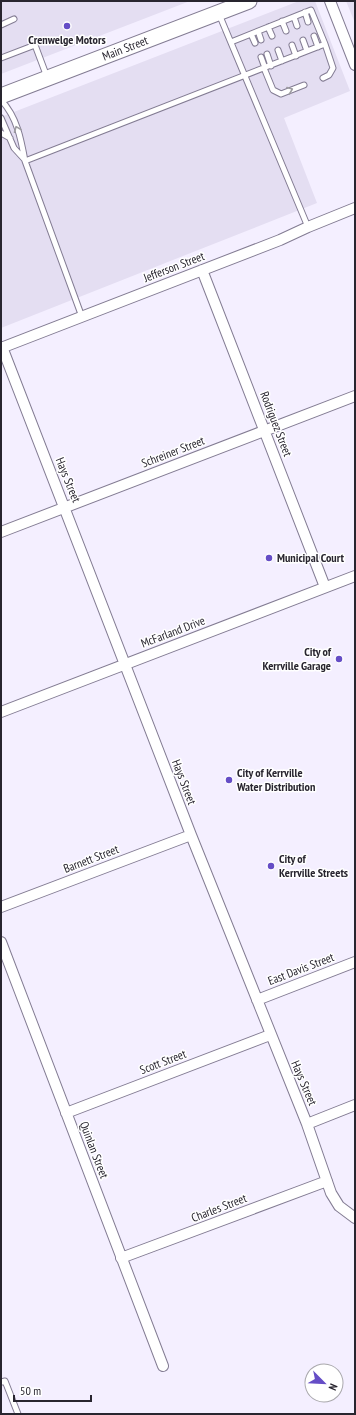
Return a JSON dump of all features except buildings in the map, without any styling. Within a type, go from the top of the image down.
[{"type":"main road","name":"Main Street","points":[[1,96],[249,1]]},
{"type":"street","points":[[330,1],[355,65]]},
{"type":"street","name":"Jefferson Street","points":[[1,348],[280,240],[308,226],[355,208]]},
{"type":"street","name":"Rodriguez Street","points":[[202,270],[325,588]]},
{"type":"street","name":"Hays Street","points":[[1,348],[65,507],[191,835],[307,1124],[331,1193],[340,1206],[355,1218]]},
{"type":"street","name":"Schreiner Street","points":[[1,532],[355,396]]},
{"type":"street","name":"McFarland Drive","points":[[1,712],[355,576]]},
{"type":"street","name":"Barnett Street","points":[[1,907],[191,835]]},
{"type":"street","name":"Quinlan Street","points":[[1,942],[163,1366]]},
{"type":"street","name":"East Davis Street","points":[[257,1000],[355,962]]},
{"type":"street","name":"Scott Street","points":[[66,1113],[270,1035]]},
{"type":"street","points":[[307,1124],[355,1105]]},
{"type":"street","name":"Charles Street","points":[[121,1258],[327,1181]]},
{"type":"lane","points":[[231,42],[311,10],[333,68],[329,75],[323,78]]},
{"type":"lane","points":[[305,12],[308,22]]},
{"type":"lane","points":[[218,13],[308,226]]},
{"type":"lane","points":[[294,17],[297,26]]},
{"type":"lane","points":[[1,25],[14,19]]},
{"type":"lane","points":[[282,21],[286,31]]},
{"type":"lane","points":[[268,27],[272,36]]},
{"type":"lane","points":[[258,31],[261,40]]},
{"type":"lane","points":[[251,34],[255,43]]},
{"type":"lane","points":[[314,36],[318,47]]},
{"type":"lane","points":[[303,40],[307,51]]},
{"type":"lane","points":[[25,161],[325,44]]},
{"type":"lane","points":[[1,58],[35,45],[47,79]]},
{"type":"lane","points":[[292,45],[296,56]]},
{"type":"lane","points":[[278,50],[282,61]]},
{"type":"lane","points":[[267,54],[271,66]]},
{"type":"lane","points":[[260,57],[273,90],[281,94],[304,85]]},
{"type":"lane","points":[[1,100],[10,110],[20,136],[25,161],[82,317]]},
{"type":"lane","points":[[1,118],[14,148],[25,161]]},
{"type":"lane","points":[[1,133],[10,138]]},
{"type":"lane","points":[[1,1382],[5,1381],[18,1414]]},
{"type":"shaded area","points":[[1,1],[190,1],[1,74]]},
{"type":"shaded area","points":[[299,1],[315,1],[350,91],[284,118],[317,203],[1,328],[1,117]]},
{"type":"shaded area","points":[[346,1],[355,1],[355,23]]},
{"type":"place","name":"Crenwelge Motors","points":[[67,26]]},
{"type":"place","name":"Municipal Court","points":[[269,558]]},
{"type":"place","name":"City of Kerrville Garage","points":[[339,659]]},
{"type":"place","name":"City of Kerrville Water Distribution","points":[[229,780]]},
{"type":"place","name":"City of Kerrville Streets","points":[[271,866]]}]
